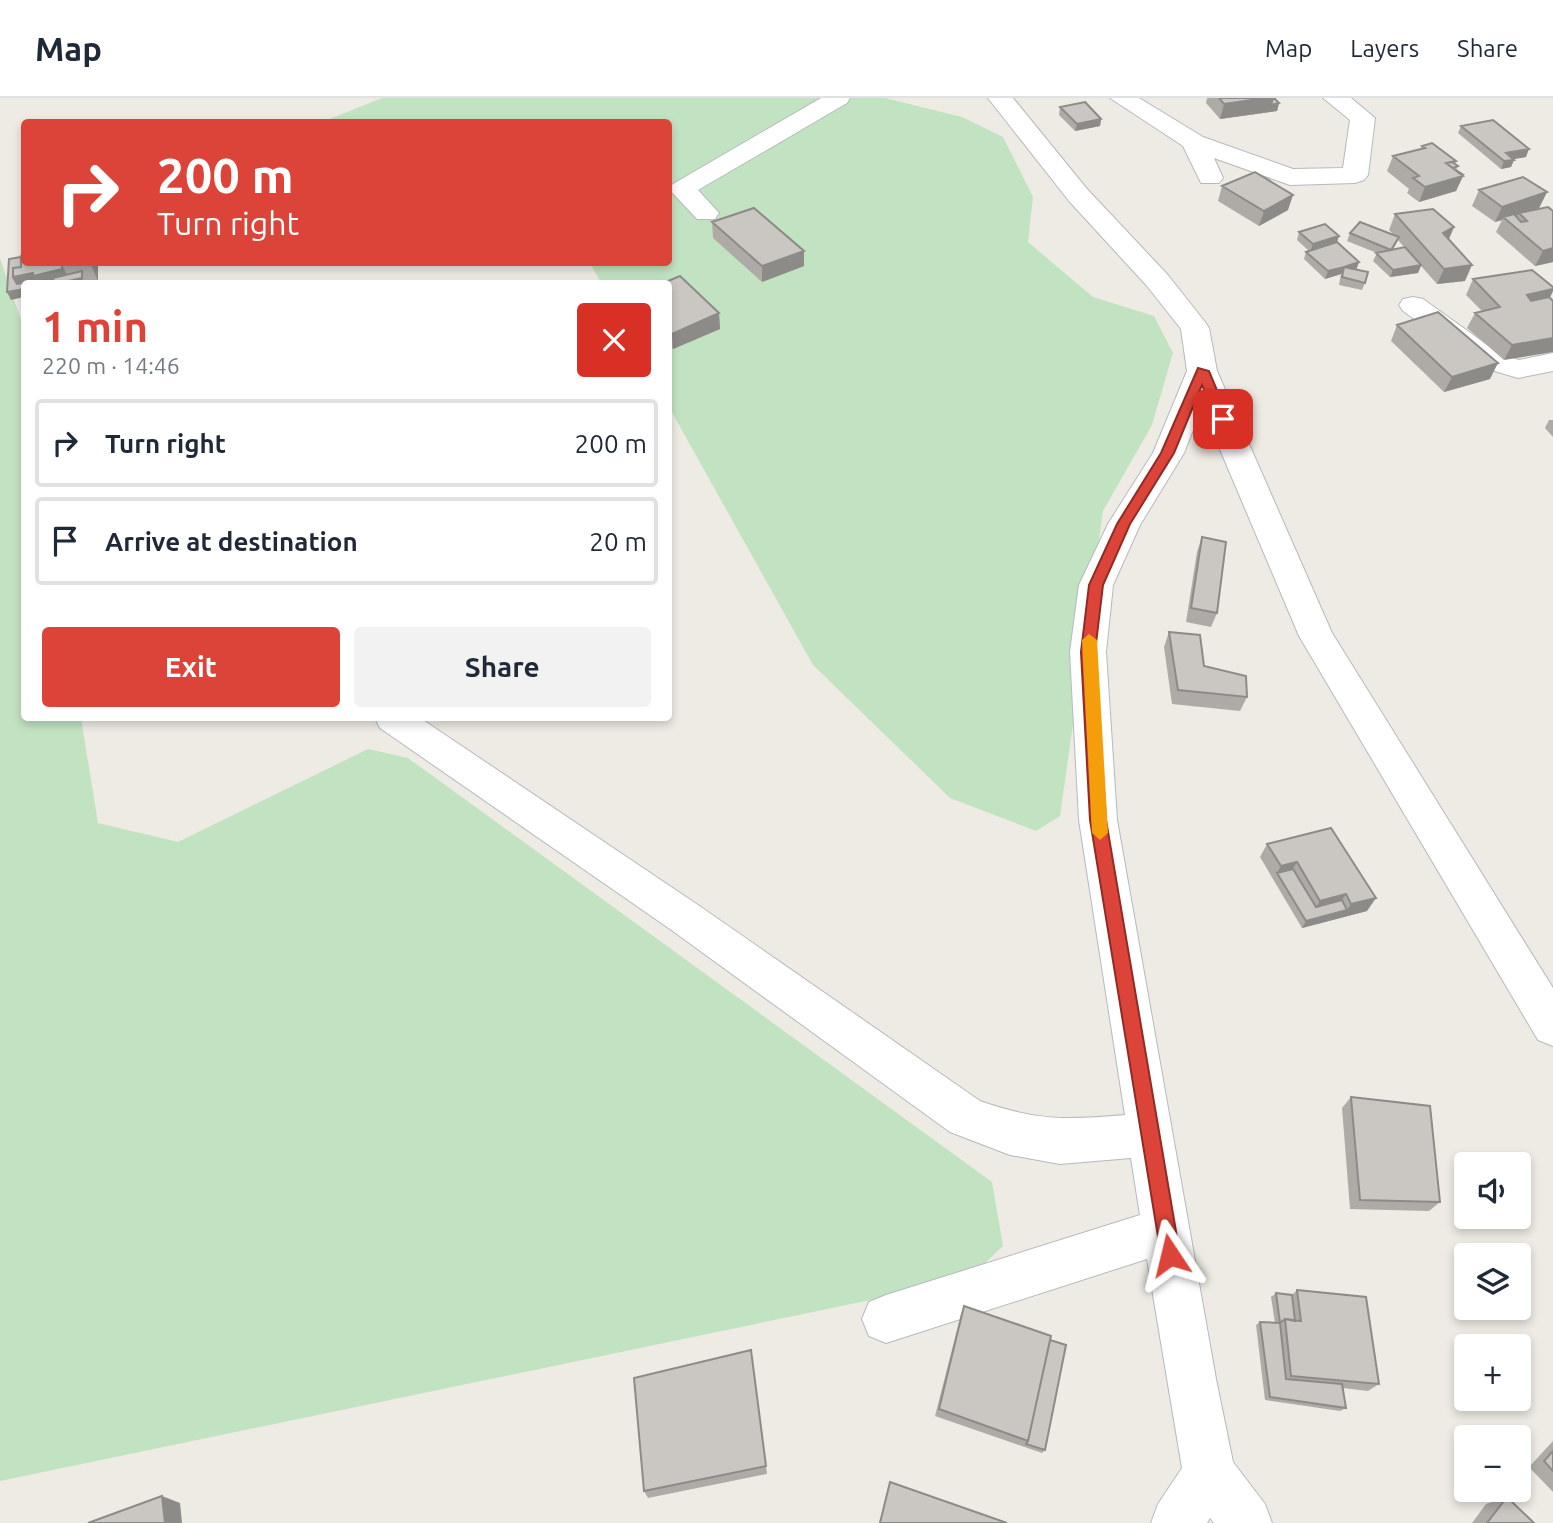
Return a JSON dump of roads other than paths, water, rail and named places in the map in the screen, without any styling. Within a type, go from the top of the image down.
[{"type":"street","points":[[706,213],[682,189],[838,98]]},
{"type":"street","points":[[1000,98],[1079,195],[1157,280],[1195,328],[1202,371],[1316,636],[1553,1026]]},
{"type":"street","points":[[1122,98],[1194,142],[1290,177],[1355,176],[1363,118],[1335,98]]},
{"type":"street","points":[[1194,142],[1210,178]]},
{"type":"street","points":[[1413,305],[1492,361],[1518,369],[1553,362]]},
{"type":"street","points":[[1202,371],[1168,453],[1124,524],[1096,585],[1088,652],[1098,820],[1149,1135],[1209,1473],[1246,1523]]},
{"type":"street","points":[[397,721],[684,917],[966,1117],[1010,1133],[1060,1142],[1149,1135]]},
{"type":"street","points":[[886,1319],[1166,1230]]},
{"type":"street","points":[[1177,1523],[1209,1473]]}]
